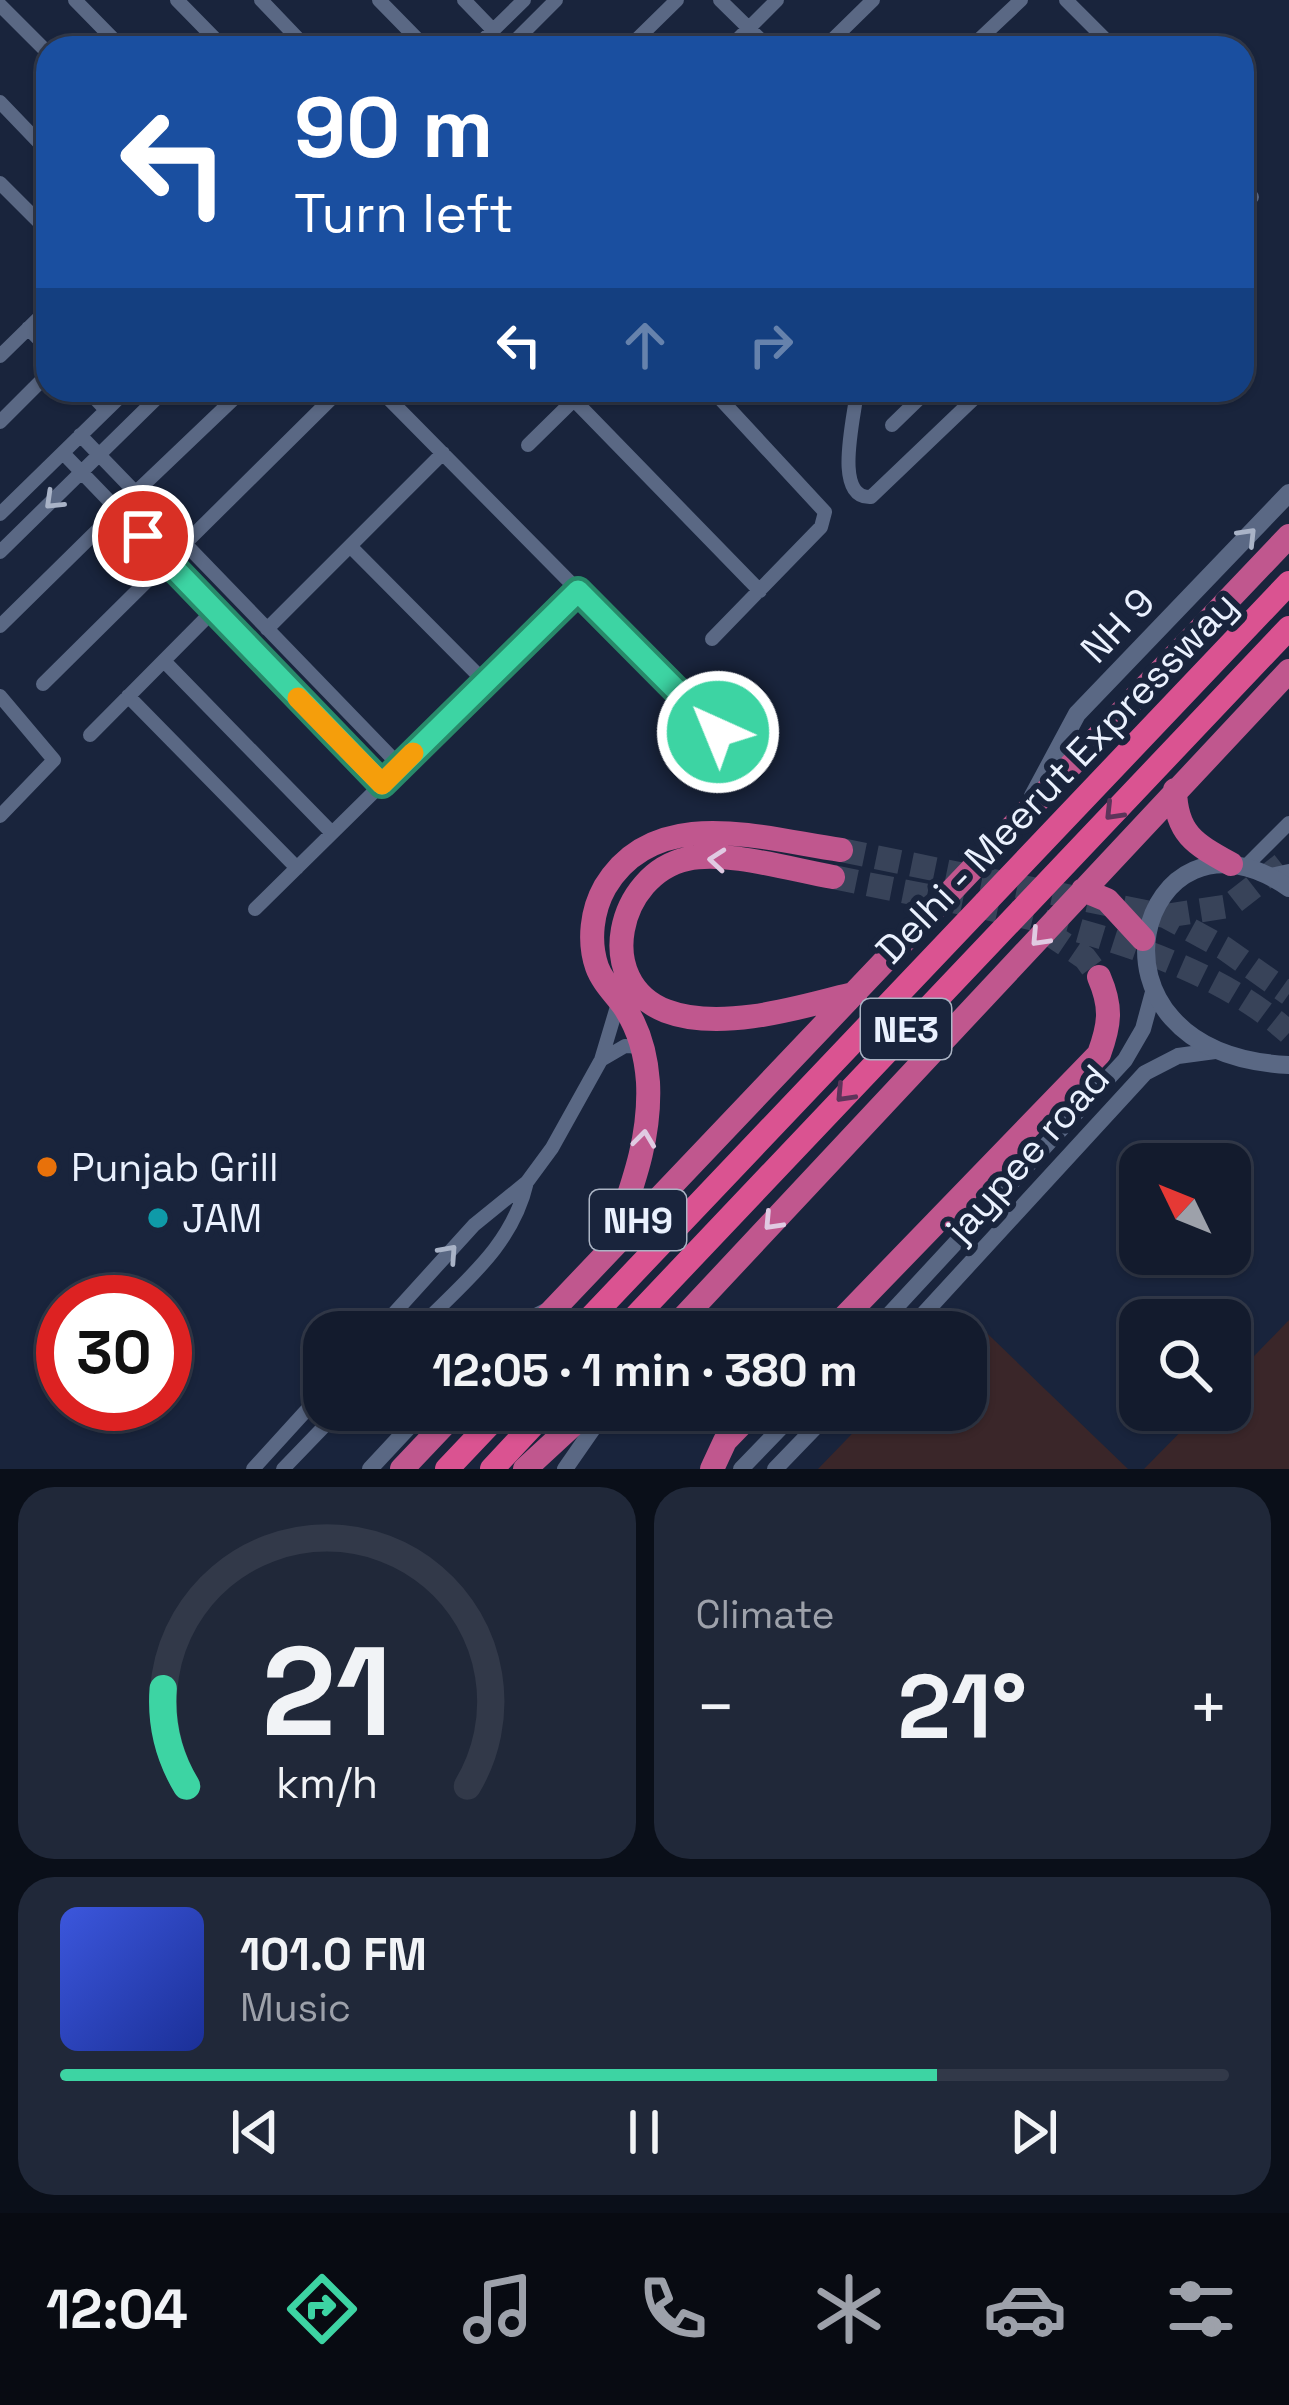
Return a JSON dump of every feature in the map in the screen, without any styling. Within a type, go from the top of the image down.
[{"type":"highway","name":"NH9","points":[[552,1311],[1289,536]]},
{"type":"highway","name":"Delhi - Meerut Expressway","points":[[597,1311],[1289,583]]},
{"type":"highway","name":"Delhi - Meerut Expressway","points":[[641,1311],[1289,628]]},
{"type":"highway","points":[[690,1311],[1289,671]]},
{"type":"highway","points":[[1175,790],[1176,815],[1195,844],[1238,866]]},
{"type":"highway","points":[[610,1250],[645,1145],[648,1082],[633,1018],[596,965],[593,918],[613,875],[650,842],[692,833],[841,850]]},
{"type":"highway","points":[[833,877],[715,858],[691,858],[664,866],[627,911],[622,953],[629,976],[644,998],[681,1016],[737,1018],[794,1010],[856,993]]},
{"type":"highway","points":[[1083,890],[1107,900],[1143,939]]},
{"type":"highway","points":[[850,1311],[1099,1054],[1110,1022],[1108,997],[1099,977]]},
{"type":"highway","points":[[402,1469],[438,1431]]},
{"type":"highway","points":[[447,1469],[483,1431]]},
{"type":"highway","points":[[492,1469],[528,1431]]},
{"type":"highway","points":[[531,1463],[567,1431]]},
{"type":"highway","points":[[712,1469],[734,1431]]},
{"type":"main road","name":"NH 9","points":[[1019,821],[1077,714],[1289,493]]},
{"type":"main road","points":[[1289,888],[1280,874],[1238,866],[1192,872],[1160,899],[1143,939],[1153,992],[1181,1024],[1215,1051],[1236,1060],[1289,1065]]},
{"type":"street","points":[[75,0],[110,36]]},
{"type":"street","points":[[177,0],[212,36]]},
{"type":"street","points":[[261,0],[296,36]]},
{"type":"street","points":[[379,0],[414,36]]},
{"type":"street","points":[[464,0],[493,30]]},
{"type":"street","points":[[487,36],[524,0]]},
{"type":"street","points":[[520,36],[556,0]]},
{"type":"street","points":[[640,36],[676,0]]},
{"type":"street","points":[[720,0],[757,36]]},
{"type":"street","points":[[741,36],[778,0]]},
{"type":"street","points":[[836,36],[873,0]]},
{"type":"street","points":[[983,36],[1021,0]]},
{"type":"street","points":[[1066,0],[1100,36]]},
{"type":"street","points":[[0,5],[36,41]]},
{"type":"street","points":[[0,102],[36,140]]},
{"type":"street","points":[[0,182],[36,219]]},
{"type":"street","points":[[0,356],[36,321]]},
{"type":"street","points":[[28,328],[36,336]]},
{"type":"street","points":[[0,422],[36,386]]},
{"type":"street","points":[[98,402],[106,410]]},
{"type":"street","points":[[0,514],[114,402]]},
{"type":"street","points":[[0,552],[153,402]]},
{"type":"street","points":[[135,493],[230,402]]},
{"type":"street","points":[[43,684],[328,402]]},
{"type":"street","points":[[392,402],[718,732]]},
{"type":"street","points":[[528,445],[572,402]]},
{"type":"street","points":[[585,402],[760,591]]},
{"type":"street","points":[[712,639],[821,527],[825,512],[723,402]]},
{"type":"street","points":[[859,402],[848,479],[856,495],[864,498],[871,497],[970,402]]},
{"type":"street","points":[[892,425],[916,402]]},
{"type":"street","points":[[80,436],[400,766]]},
{"type":"street","points":[[63,453],[382,784]]},
{"type":"street","points":[[267,629],[443,453]]},
{"type":"street","points":[[0,626],[118,510]]},
{"type":"street","points":[[350,546],[485,682]]},
{"type":"street","points":[[255,908],[578,591]]},
{"type":"street","points":[[90,735],[214,610]]},
{"type":"street","points":[[164,661],[332,833]]},
{"type":"street","points":[[0,696],[54,760],[0,816]]},
{"type":"street","points":[[128,696],[297,868]]},
{"type":"street","points":[[1238,866],[1289,823]]},
{"type":"street","points":[[893,1311],[1125,1060],[1143,1029],[1153,992]]},
{"type":"street","points":[[396,1311],[474,1225],[527,1182],[572,1116],[601,1060],[619,1000]]},
{"type":"street","points":[[601,1060],[618,1048],[643,1047]]},
{"type":"street","name":"jaypee road","points":[[927,1311],[1145,1073],[1178,1056],[1215,1051]]},
{"type":"street","points":[[436,1311],[503,1242],[521,1209],[527,1182]]},
{"type":"street","points":[[934,1268],[953,1284]]},
{"type":"street","points":[[546,1311],[558,1305]]},
{"type":"street","points":[[253,1469],[303,1414]]},
{"type":"street","points":[[283,1469],[320,1431]]},
{"type":"street","points":[[370,1469],[405,1431]]},
{"type":"street","points":[[565,1469],[591,1431]]},
{"type":"street","points":[[741,1469],[778,1431]]},
{"type":"street","points":[[775,1469],[812,1431]]},
{"type":"shaded area","points":[[1289,1320],[1289,1469],[1144,1469],[1181,1431],[1251,1431],[1251,1359]]},
{"type":"shaded area","points":[[987,1333],[1128,1469],[818,1469],[855,1431],[987,1431]]},
{"type":"tunnel","points":[[841,850],[1165,916],[1224,948],[1289,994]]},
{"type":"tunnel","points":[[1165,916],[1229,906],[1289,859]]},
{"type":"tunnel","points":[[833,877],[1011,913],[1134,948],[1244,999],[1289,1033]]},
{"type":"tunnel","points":[[1045,931],[1085,958],[1099,977]]},
{"type":"slow traffic","points":[[298,698],[382,784],[413,753]]},
{"type":"place","name":"Punjab Grill","points":[[47,1167]]},
{"type":"place","name":"JAM","points":[[158,1218]]},
{"type":"route","points":[[143,536],[382,784],[578,591],[718,732]]}]
